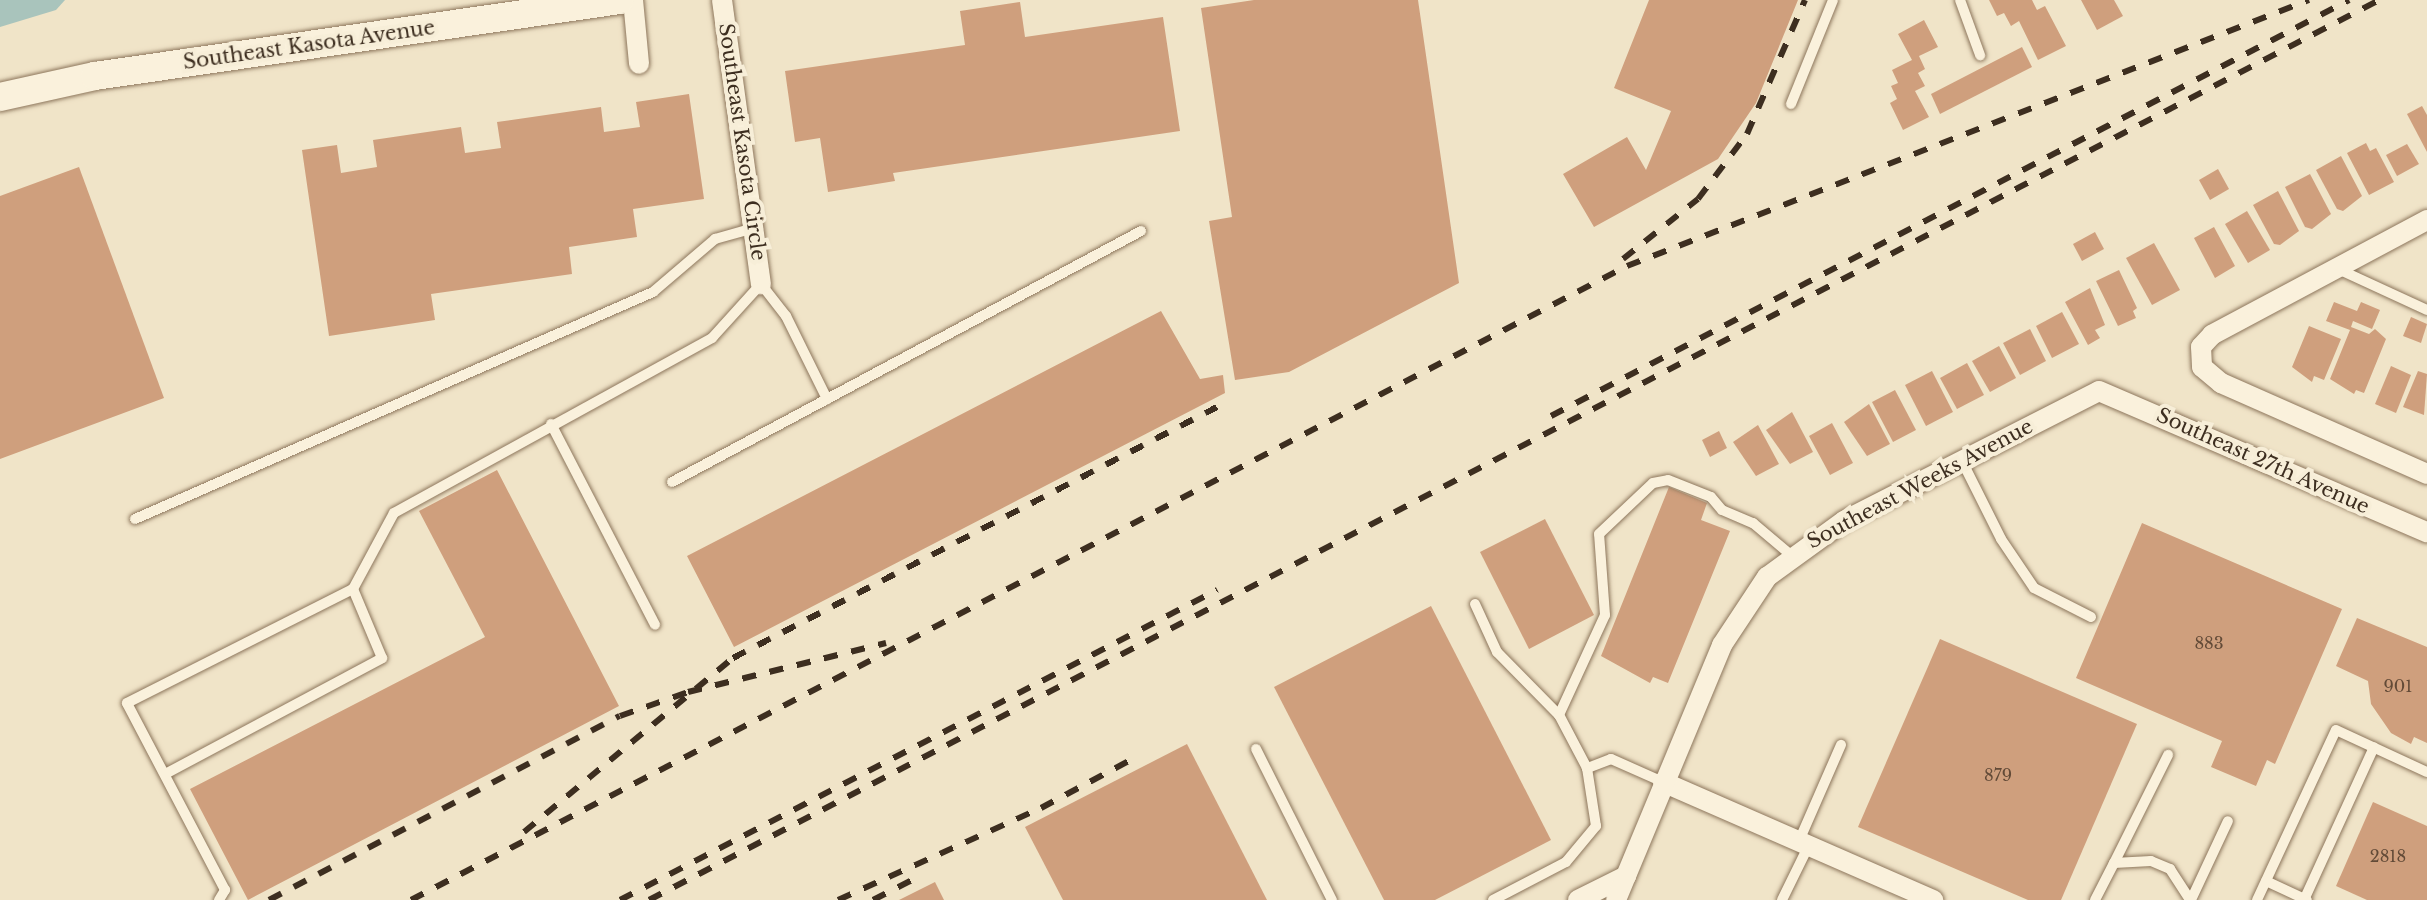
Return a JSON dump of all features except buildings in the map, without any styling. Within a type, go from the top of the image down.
[{"type":"street","name":"Southeast Kasota Avenue","points":[[0,97],[95,76],[620,0]]},
{"type":"street","points":[[633,0],[639,64]]},
{"type":"street","name":"Southeast Kasota Circle","points":[[722,0],[761,284]]},
{"type":"street","points":[[2427,220],[2212,335],[2201,347],[2202,367],[2221,383],[2427,474]]},
{"type":"street","name":"Southeast Weeks Avenue","points":[[1616,900],[1663,782],[1735,620],[1791,555],[1961,459],[2099,391]]},
{"type":"street","name":"Southeast 27th Avenue","points":[[2099,391],[2427,532]]},
{"type":"street","points":[[1663,782],[1933,900]]},
{"type":"street","points":[[1578,900],[1626,876]]},
{"type":"lane","points":[[1791,104],[1833,0]]},
{"type":"lane","points":[[1960,0],[1980,55]]},
{"type":"lane","points":[[135,519],[653,292],[715,239],[754,228]]},
{"type":"lane","points":[[672,482],[1141,231]]},
{"type":"lane","points":[[2336,268],[2427,310]]},
{"type":"lane","points":[[219,900],[225,890],[167,773],[127,703],[353,589],[394,513],[712,338],[761,284],[786,316],[827,399]]},
{"type":"lane","points":[[551,424],[655,625]]},
{"type":"lane","points":[[1961,459],[2001,539],[2034,588],[2091,617]]},
{"type":"lane","points":[[1559,715],[1605,615],[1599,534],[1653,483],[1668,480],[1711,497],[1722,510],[1753,523],[1791,555]]},
{"type":"lane","points":[[167,773],[382,658],[353,589]]},
{"type":"lane","points":[[1475,604],[1497,652],[1559,715],[1587,768],[1596,826],[1566,862],[1493,900]]},
{"type":"lane","points":[[2257,900],[2336,730],[2427,772]]},
{"type":"lane","points":[[1782,900],[1841,745]]},
{"type":"lane","points":[[2266,881],[2305,900],[2374,747]]},
{"type":"lane","points":[[1256,749],[1332,900]]},
{"type":"lane","points":[[2095,900],[2168,755]]},
{"type":"lane","points":[[1587,768],[1611,759],[1663,782]]},
{"type":"lane","points":[[2191,900],[2228,821]]},
{"type":"lane","points":[[2114,863],[2151,861],[2170,869],[2191,900]]},
{"type":"water","points":[[0,0],[65,0],[56,10],[0,27]]},
{"type":"railway","points":[[1623,259],[1698,199],[1747,134],[1805,0]]},
{"type":"railway","points":[[411,900],[1627,266],[2309,0]]},
{"type":"railway","points":[[1551,416],[2349,0]]},
{"type":"railway","points":[[649,900],[2379,0]]},
{"type":"railway","points":[[524,832],[733,658],[1217,407]]},
{"type":"railway","points":[[620,900],[1217,590]]},
{"type":"railway","points":[[269,900],[620,716],[688,692],[886,643]]},
{"type":"railway","points":[[838,900],[1041,808],[1136,757]]},
{"type":"railway","points":[[873,900],[918,877]]}]
